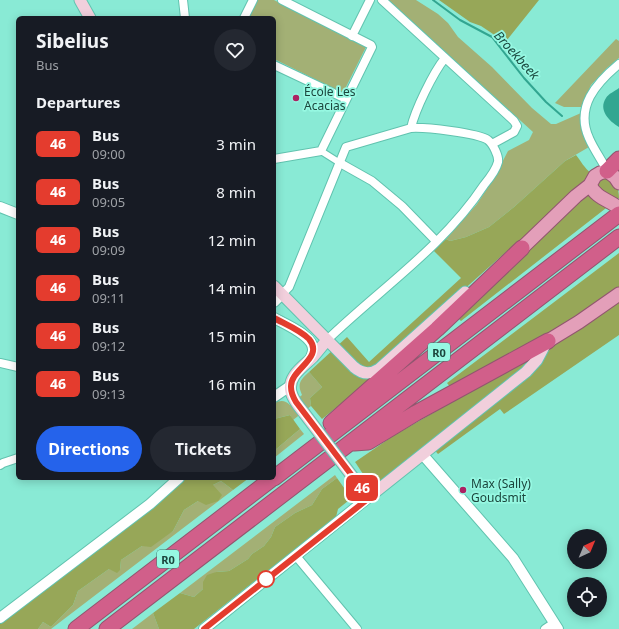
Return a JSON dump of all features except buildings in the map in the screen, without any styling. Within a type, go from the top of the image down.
[{"type":"highway","points":[[607,171],[619,159]]},
{"type":"highway","name":"R0","points":[[277,475],[619,214]]},
{"type":"highway","name":"R0","points":[[107,629],[619,237]]},
{"type":"highway","points":[[277,475],[334,420],[437,329],[522,248]]},
{"type":"highway","points":[[349,444],[368,442],[416,413],[548,341]]},
{"type":"highway","name":"R0","points":[[76,629],[270,480]]},
{"type":"main road","points":[[80,0],[89,16]]},
{"type":"main road","points":[[277,294],[358,370],[366,374],[376,371],[502,260],[522,248],[576,196],[590,185],[595,176],[607,171],[615,177],[619,183]]},
{"type":"main road","points":[[590,185],[592,191],[598,196],[619,208]]},
{"type":"main road","points":[[327,340],[310,360],[296,373],[290,386],[291,393],[304,413],[369,498],[526,372],[537,360],[548,341],[585,318],[619,294]]},
{"type":"street","points":[[183,0],[185,16]]},
{"type":"street","points":[[245,16],[253,0]]},
{"type":"street","points":[[282,0],[371,45],[372,47],[321,151]]},
{"type":"street","points":[[352,36],[370,0]]},
{"type":"street","points":[[382,0],[516,123],[517,128],[514,132],[492,144]]},
{"type":"street","points":[[411,128],[414,118],[439,66],[445,58]]},
{"type":"street","points":[[607,171],[586,129],[586,107],[592,92],[599,82],[619,64]]},
{"type":"street","points":[[276,66],[346,99]]},
{"type":"street","points":[[277,294],[289,287],[346,147],[411,128],[451,131],[490,141],[498,160],[489,178],[473,202],[456,222],[436,241],[327,340]]},
{"type":"street","points":[[276,159],[321,151],[372,181],[402,206],[436,241]]},
{"type":"street","points":[[0,207],[16,213]]},
{"type":"street","points":[[276,319],[296,330],[308,339],[312,345],[313,351],[310,360]]},
{"type":"street","points":[[0,362],[16,366]]},
{"type":"street","points":[[276,396],[290,386]]},
{"type":"street","points":[[422,455],[513,558],[556,626],[545,629]]},
{"type":"street","points":[[0,465],[16,459]]},
{"type":"street","points":[[0,618],[148,506],[177,480]]},
{"type":"street","points":[[204,629],[369,498]]},
{"type":"street","points":[[296,556],[356,629]]},
{"type":"shaded area","points":[[257,0],[274,0],[366,47],[343,93],[276,60],[276,16],[249,16]]},
{"type":"shaded area","points":[[388,0],[416,0],[438,14],[448,23],[458,37],[492,67],[532,108],[551,124],[556,124],[581,113],[582,130],[589,147],[565,161],[514,207],[489,227],[466,237],[450,241],[446,239],[477,204],[494,178],[508,151],[529,140],[533,132]]},
{"type":"shaded area","points":[[439,0],[539,0],[503,45],[493,34],[481,26],[470,22]]},
{"type":"shaded area","points":[[616,39],[619,41],[619,58],[591,85],[581,107],[564,107],[555,103]]},
{"type":"shaded area","points":[[619,88],[619,127],[608,118],[603,107],[607,97]]},
{"type":"shaded area","points":[[576,155],[591,173],[610,180],[616,185],[619,198],[461,321],[458,318],[517,261],[507,251],[377,367],[373,378],[322,419],[311,406],[310,398],[322,387],[309,372],[347,337],[369,362],[461,278],[433,250],[446,239],[450,241],[466,237],[489,227],[514,207],[565,161]]},
{"type":"shaded area","points":[[619,253],[619,335],[504,414],[500,409],[438,454],[429,444],[381,481],[368,479],[365,476],[355,462],[393,436],[459,398],[447,383]]},
{"type":"shaded area","points":[[309,372],[322,387],[310,398],[311,406],[293,420],[290,415],[276,418],[276,402],[283,401],[290,405],[302,395],[300,382]]},
{"type":"shaded area","points":[[290,415],[300,429],[276,449],[276,418]]},
{"type":"shaded area","points":[[300,429],[304,434],[276,456],[276,449]]},
{"type":"shaded area","points":[[335,475],[337,478],[322,489],[312,505],[295,513],[275,527],[271,537],[264,546],[252,554],[248,559],[229,571],[216,572],[203,589],[194,597],[180,593]]},
{"type":"shaded area","points":[[337,478],[347,492],[348,501],[338,509],[336,517],[194,629],[159,629],[153,613],[180,593],[194,597],[203,589],[203,582],[207,575],[216,572],[229,571],[248,559],[252,554],[264,546],[271,537],[275,527],[295,513],[312,505],[322,489]]},
{"type":"shaded area","points":[[184,480],[246,480],[233,490],[221,481],[213,485],[222,495],[218,501],[206,505],[198,501],[184,510],[173,531],[151,547],[142,546],[121,560],[120,570],[117,573],[109,569],[78,591],[73,605],[51,627],[43,622],[38,629],[0,629],[0,622],[160,500]]},
{"type":"shaded area","points":[[221,481],[233,490],[51,629],[38,629],[43,622],[51,627],[73,605],[78,591],[109,569],[120,570],[121,560],[142,546],[173,531],[184,510],[198,501],[213,485]]},
{"type":"shaded area","points":[[153,613],[159,629],[132,629]]},
{"type":"waterway","name":"Broekbeek","points":[[433,0],[460,20],[492,37],[524,78],[546,102],[562,116]]},
{"type":"bus line","name":"46","points":[[204,629],[256,586],[369,498],[296,402],[291,393],[290,386],[292,379],[296,373],[310,360],[313,351],[312,345],[303,334],[276,319]]},
{"type":"place","name":"École Les Acacias","points":[[296,98]]},
{"type":"place","name":"Max (Sally) Goudsmit","points":[[463,490]]}]
